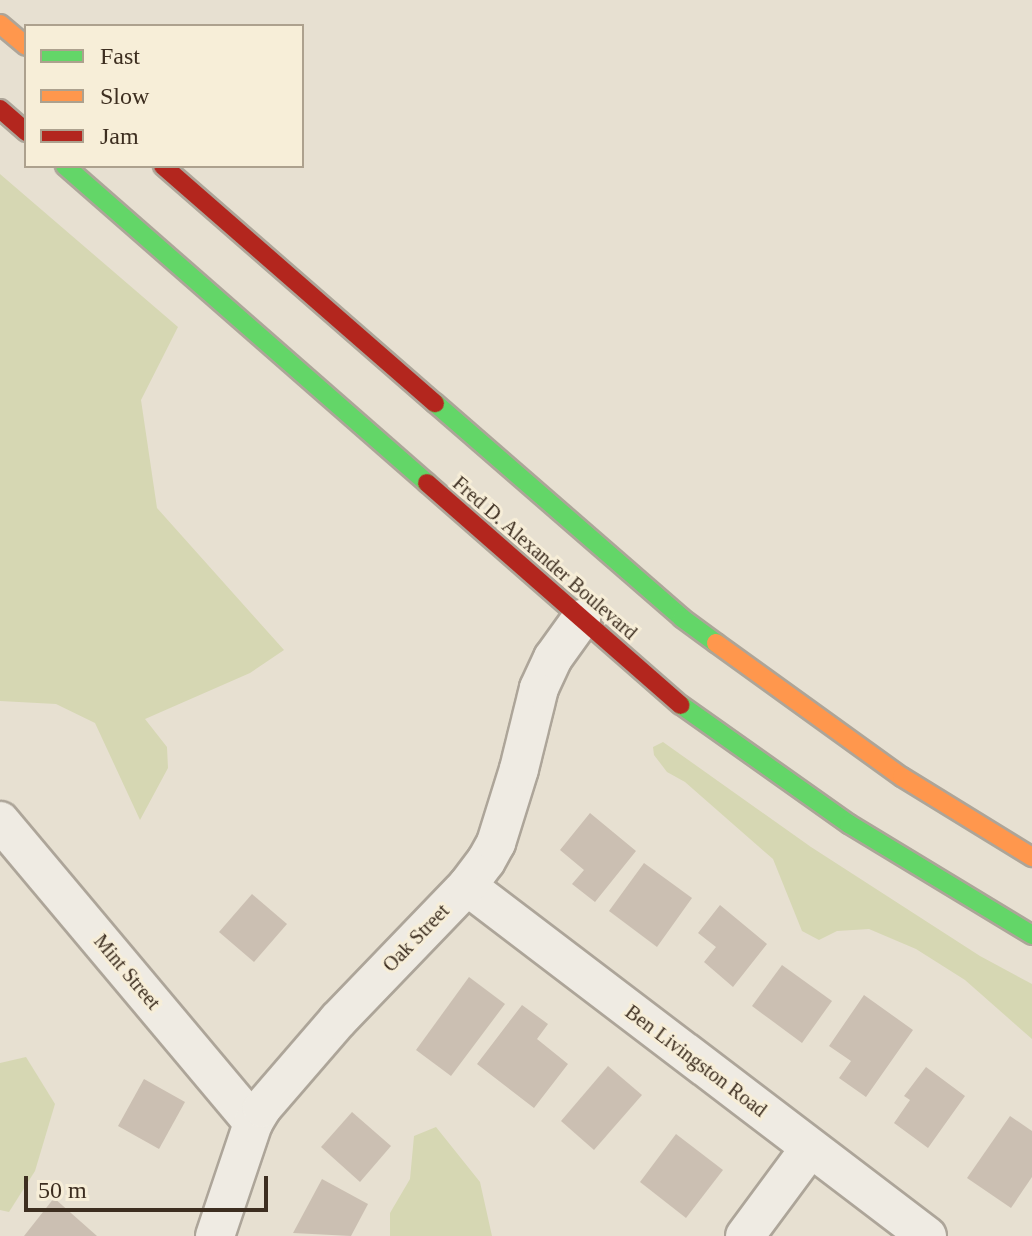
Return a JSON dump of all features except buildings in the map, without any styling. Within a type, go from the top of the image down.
[{"type":"main road","points":[[0,24],[24,44]]},
{"type":"main road","points":[[0,109],[24,130]]},
{"type":"main road","name":"Fred D. Alexander Boulevard","points":[[67,168],[681,705],[849,824],[1032,935]]},
{"type":"main road","points":[[165,168],[682,618],[855,744],[1032,857]]},
{"type":"street","name":"Oak Street","points":[[215,1236],[253,1123],[273,1093],[338,1020],[467,886],[496,843],[539,688],[553,658],[581,619]]},
{"type":"street","name":"Mint Street","points":[[0,821],[253,1123]]},
{"type":"street","name":"Ben Livingston Road","points":[[467,886],[927,1236]]},
{"type":"street","points":[[745,1236],[810,1148]]},
{"type":"green space","points":[[0,174],[178,327],[141,400],[157,508],[284,650],[250,673],[145,719],[167,747],[168,768],[140,820],[95,723],[56,704],[0,701]]},
{"type":"green space","points":[[663,742],[811,847],[980,956],[1032,984],[1032,1039],[965,980],[916,949],[869,929],[837,931],[819,940],[802,931],[773,859],[685,782],[667,772],[654,755],[653,747]]},
{"type":"green space","points":[[26,1057],[55,1104],[35,1171],[9,1212],[0,1210],[0,1063]]},
{"type":"green space","points":[[436,1127],[480,1182],[492,1236],[390,1236],[390,1213],[410,1179],[414,1136]]},
{"type":"traffic: fast","points":[[67,168],[427,483]]},
{"type":"traffic: fast","points":[[435,403],[682,618],[716,643]]},
{"type":"traffic: fast","points":[[681,705],[849,824],[1032,935]]},
{"type":"traffic: slow","points":[[0,24],[24,44]]},
{"type":"traffic: slow","points":[[716,643],[902,777],[1032,857]]},
{"type":"traffic: jam","points":[[0,109],[24,130]]},
{"type":"traffic: jam","points":[[165,168],[435,403]]},
{"type":"traffic: jam","points":[[427,483],[681,705]]}]
